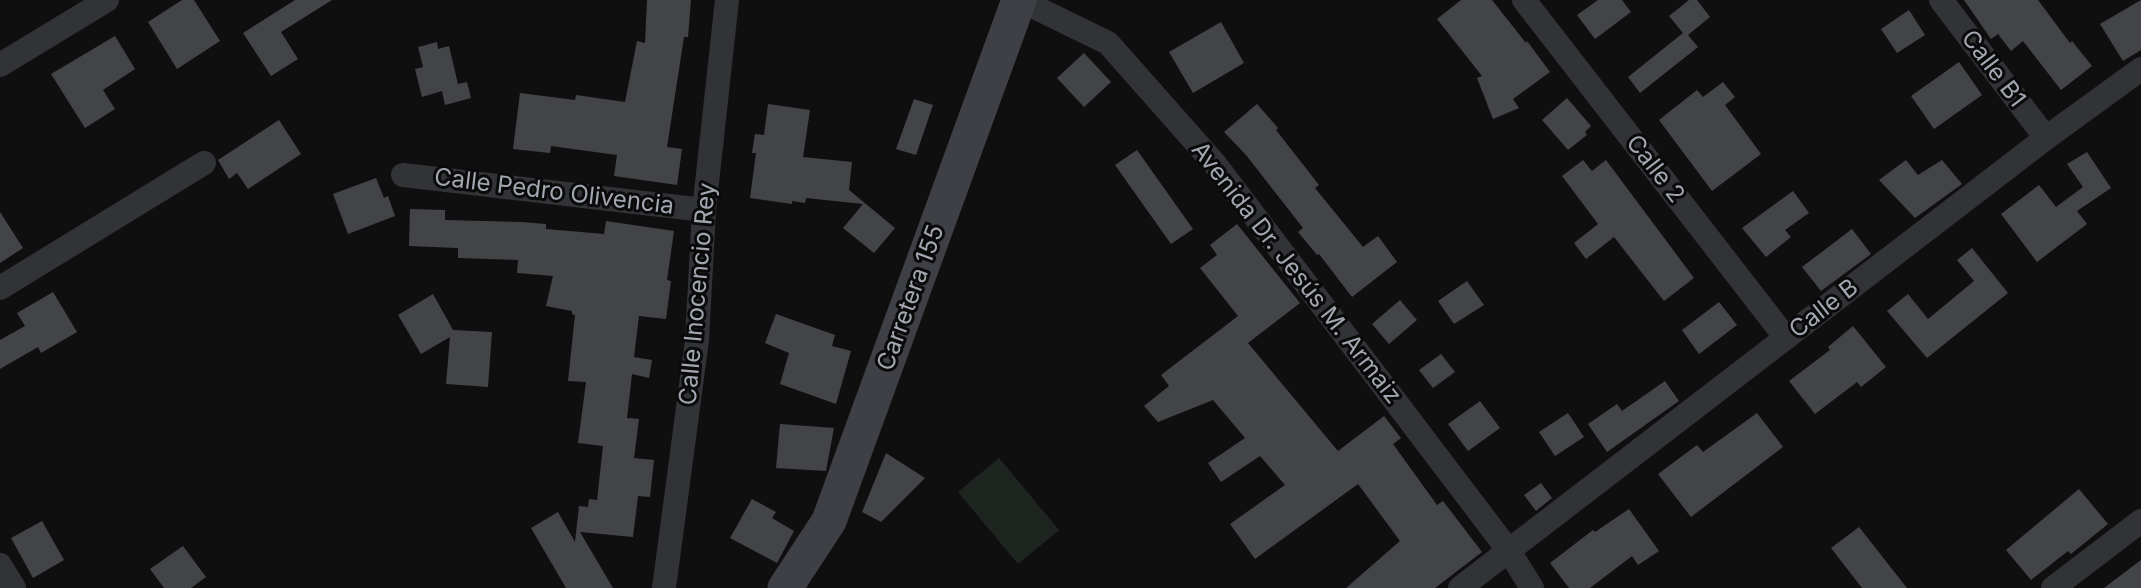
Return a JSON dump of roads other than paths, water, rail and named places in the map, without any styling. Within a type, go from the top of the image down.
[{"type":"street","points":[[0,65],[107,0]]},
{"type":"street","name":"Calle Inocencio Rey","points":[[664,588],[697,340],[704,210],[727,0]]},
{"type":"street","name":"Avenida Dr. Jesús M. Armaiz","points":[[1020,0],[1108,43],[1215,164],[1509,551],[1532,588]]},
{"type":"street","name":"Carretera 155","points":[[785,588],[830,521],[1020,0]]},
{"type":"street","name":"Calle 2","points":[[1524,0],[1786,338]]},
{"type":"street","name":"Calle B1","points":[[1941,0],[2046,138]]},
{"type":"street","name":"Calle B","points":[[1461,588],[2046,138],[2141,69]]},
{"type":"street","points":[[0,288],[204,163]]},
{"type":"street","name":"Calle Pedro Olivencia","points":[[403,174],[704,210]]},
{"type":"street","points":[[2053,588],[2141,521]]},
{"type":"street","points":[[0,565],[14,588]]}]
